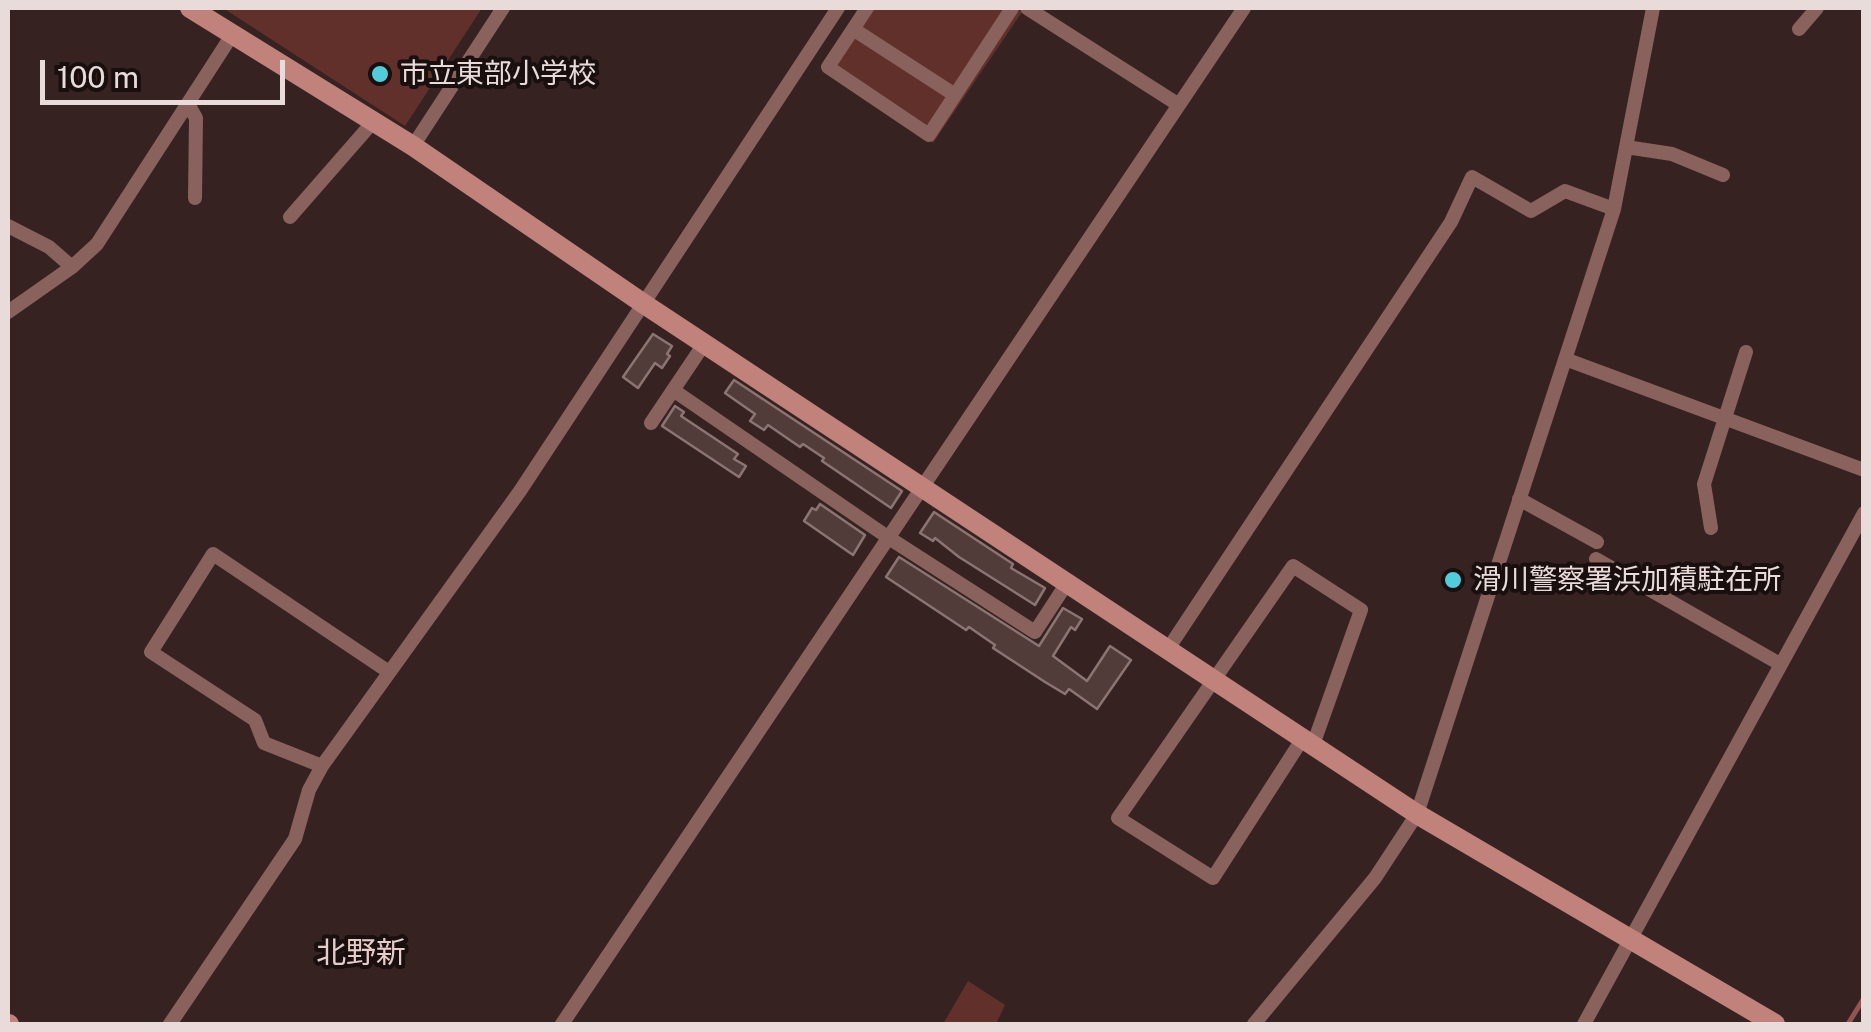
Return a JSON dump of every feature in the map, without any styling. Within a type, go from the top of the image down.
[{"type":"street","points":[[190,8],[413,146],[704,344],[1418,814],[1775,1024]]},
{"type":"street","points":[[413,146],[503,8]]},
{"type":"street","points":[[170,1024],[295,839],[309,790],[322,766],[520,491],[838,8]]},
{"type":"street","points":[[867,8],[828,67],[929,134],[1012,8]]},
{"type":"street","points":[[1027,8],[1179,106]]},
{"type":"street","points":[[562,1024],[1244,8]]},
{"type":"street","points":[[1254,1024],[1375,878],[1418,814],[1614,209],[1653,8]]},
{"type":"street","points":[[1799,29],[1817,8]]},
{"type":"street","points":[[853,29],[954,96]]},
{"type":"street","points":[[8,312],[72,267],[96,244],[232,35]]},
{"type":"street","points":[[188,104],[196,118],[195,198]]},
{"type":"street","points":[[290,218],[374,122]]},
{"type":"street","points":[[1626,147],[1672,154],[1723,175]]},
{"type":"street","points":[[1168,649],[1451,222],[1472,177],[1531,210],[1566,191],[1614,209]]},
{"type":"street","points":[[8,226],[49,247],[72,267]]},
{"type":"street","points":[[651,422],[704,344]]},
{"type":"street","points":[[1711,528],[1704,484],[1746,352]]},
{"type":"street","points":[[1565,359],[1864,470]]},
{"type":"street","points":[[672,390],[889,538],[1036,632],[1067,583]]},
{"type":"street","points":[[1520,498],[1597,542]]},
{"type":"street","points":[[1584,1024],[1864,513]]},
{"type":"street","points":[[322,766],[264,743],[255,720],[152,652],[213,554],[388,672]]},
{"type":"street","points":[[1596,559],[1780,664]]},
{"type":"street","points":[[1292,566],[1361,610],[1308,742],[1213,878],[1118,818],[1292,566]]},
{"type":"shaded area","name":"市立東部小学校","points":[[223,8],[482,8],[405,126]]},
{"type":"shaded area","points":[[862,8],[1014,8],[1022,12],[933,143],[822,69]]},
{"type":"shaded area","points":[[968,981],[1005,1005],[996,1024],[943,1024]]},
{"type":"building","points":[[653,334],[672,346],[667,354],[670,356],[662,368],[655,363],[638,388],[623,377]]},
{"type":"building","points":[[734,380],[902,491],[891,508],[803,444],[800,447],[768,425],[764,430],[750,421],[755,414],[725,393]]},
{"type":"building","points":[[675,406],[684,412],[681,416],[738,454],[734,459],[746,466],[739,477],[662,426]]},
{"type":"building","points":[[820,504],[865,535],[853,555],[804,521],[812,508],[816,510]]},
{"type":"building","points":[[934,512],[1045,588],[1035,605],[935,538],[933,541],[920,533]]},
{"type":"building","points":[[899,557],[1039,646],[1063,608],[1082,619],[1075,630],[1071,627],[1053,656],[1087,681],[1110,646],[1131,660],[1097,709],[1069,689],[1065,694],[1045,682],[969,627],[966,630],[886,577]]},
{"type":"waterway","points":[[1848,1024],[1864,998]]},
{"type":"place","name":"市立東部小学校","points":[[380,74]]},
{"type":"place","name":"滑川警察署浜加積駐在所","points":[[1453,580]]},
{"type":"district","name":"北野新","points":[[361,954]]}]
